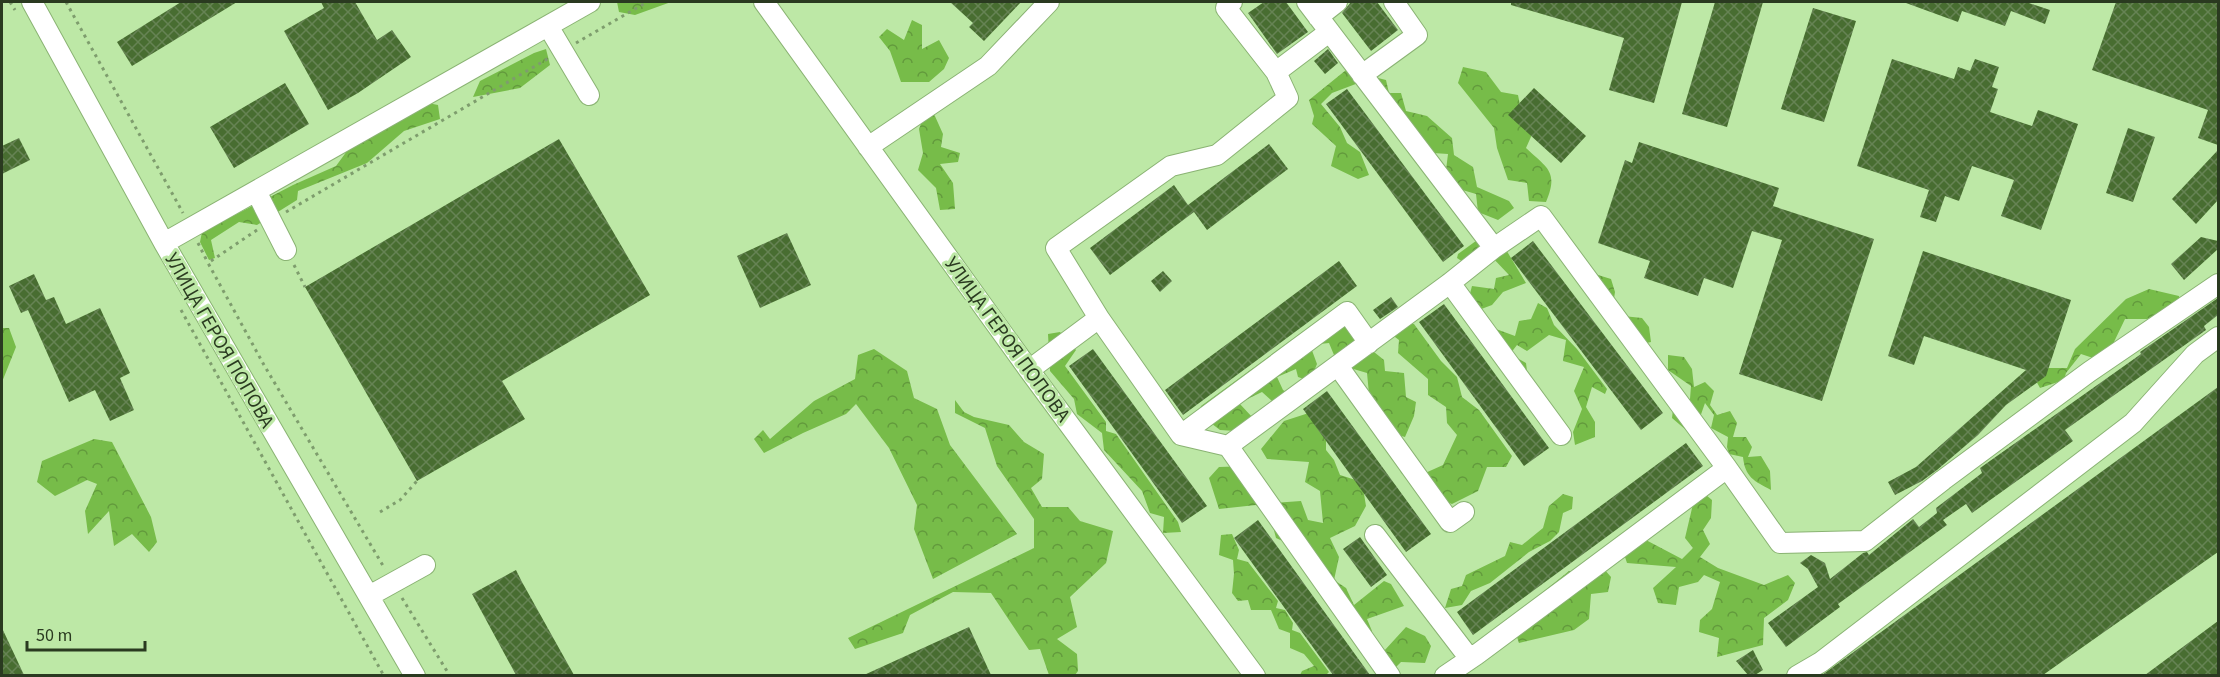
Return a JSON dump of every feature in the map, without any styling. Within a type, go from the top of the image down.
[{"type":"street","points":[[164,243],[590,2]]},
{"type":"street","name":"УЛИЦА ГЕРОЯ ПОПОВА","points":[[764,2],[1029,370],[1255,675]]},
{"type":"street","points":[[868,147],[988,66],[1049,2]]},
{"type":"street","points":[[1232,2],[1226,8],[1276,72],[1288,98],[1217,155],[1171,165],[1056,248],[1099,318],[1181,435],[1228,447],[1390,675]]},
{"type":"street","points":[[1276,72],[1318,17],[1337,2]]},
{"type":"street","points":[[1362,75],[1417,35],[1394,2]]},
{"type":"street","name":"УЛИЦА ГЕРОЯ ПОПОВА","points":[[24,7],[415,675]]},
{"type":"street","points":[[1318,17],[1494,248]]},
{"type":"street","points":[[548,26],[589,95]]},
{"type":"street","points":[[256,191],[286,250]]},
{"type":"street","points":[[1228,447],[1494,248],[1541,216],[1780,543],[1865,542],[1943,480],[2089,372],[2218,284]]},
{"type":"street","points":[[1450,283],[1561,435]]},
{"type":"street","points":[[1181,435],[1347,312],[1369,343]]},
{"type":"street","points":[[1029,370],[1099,318]]},
{"type":"street","points":[[1797,675],[1821,662],[2133,423],[2195,354],[2218,337]]},
{"type":"street","points":[[1338,366],[1450,522],[1464,512]]},
{"type":"street","points":[[1445,675],[1470,659],[1727,468]]},
{"type":"street","points":[[1376,535],[1470,659]]},
{"type":"street","points":[[369,596],[425,565]]},
{"type":"path","points":[[10,2],[24,7]]},
{"type":"path","points":[[66,2],[192,228],[208,263],[264,365],[450,675]]},
{"type":"path","points":[[208,263],[272,220],[647,2]]},
{"type":"path","points":[[286,250],[305,287]]},
{"type":"path","points":[[176,302],[384,675]]},
{"type":"path","points":[[381,512],[400,500],[417,481]]},
{"type":"green space","points":[[617,2],[671,2],[635,15],[619,12]]},
{"type":"green space","points":[[912,20],[922,25],[922,49],[939,40],[949,58],[944,69],[929,82],[901,82],[890,51],[879,37],[887,29],[904,40]]},
{"type":"green space","points":[[546,49],[550,65],[520,88],[473,97],[480,81]]},
{"type":"green space","points":[[1463,67],[1486,72],[1501,92],[1518,95],[1523,120],[1534,130],[1526,148],[1545,166],[1551,177],[1550,192],[1546,202],[1529,201],[1527,183],[1508,180],[1497,148],[1494,128],[1458,83]]},
{"type":"green space","points":[[1346,70],[1386,80],[1389,93],[1401,93],[1406,111],[1427,116],[1452,138],[1454,155],[1473,167],[1477,187],[1509,201],[1514,208],[1498,220],[1478,212],[1476,194],[1459,189],[1446,170],[1448,154],[1418,152],[1361,82],[1332,93],[1321,104],[1340,127],[1347,143],[1360,152],[1369,175],[1358,179],[1331,166],[1336,146],[1312,124],[1314,116],[1309,100]]},
{"type":"green space","points":[[428,103],[438,105],[440,119],[404,131],[367,163],[298,191],[297,200],[257,225],[239,222],[211,240],[215,258],[209,260],[200,242],[202,232],[293,185],[336,166],[347,151]]},
{"type":"green space","points":[[934,114],[943,134],[941,147],[960,153],[958,162],[940,164],[953,183],[955,209],[940,210],[936,188],[918,170],[923,153],[919,129],[924,116]]},
{"type":"green space","points":[[1480,238],[1505,248],[1526,283],[1503,292],[1492,305],[1476,311],[1468,301],[1472,286],[1494,289],[1496,278],[1509,275],[1491,256],[1463,262],[1457,258],[1458,254]]},
{"type":"green space","points":[[1578,261],[1598,275],[1611,279],[1615,292],[1613,305],[1623,316],[1642,318],[1649,327],[1651,342],[1633,346],[1619,318],[1590,299],[1577,273]]},
{"type":"green space","points":[[2149,289],[2179,296],[2181,315],[2161,313],[2147,319],[2125,319],[2113,344],[2093,358],[2081,354],[2066,373],[2064,380],[2040,388],[2035,379],[2040,368],[2067,368],[2075,349],[2126,299]]},
{"type":"green space","points":[[1342,303],[1358,315],[1354,336],[1384,360],[1385,371],[1404,373],[1406,397],[1416,402],[1414,416],[1405,437],[1394,434],[1369,394],[1367,373],[1350,368],[1345,356],[1334,355],[1329,343],[1310,345],[1317,364],[1310,381],[1298,377],[1296,369],[1277,377],[1283,390],[1299,400],[1283,411],[1262,392],[1239,403],[1253,418],[1235,431],[1220,430],[1199,414],[1201,406]]},
{"type":"green space","points":[[1538,303],[1547,308],[1554,325],[1577,349],[1607,389],[1605,394],[1592,387],[1586,407],[1595,422],[1595,437],[1575,445],[1573,432],[1582,409],[1574,391],[1584,367],[1563,361],[1566,340],[1549,335],[1527,351],[1517,345],[1510,354],[1526,363],[1528,379],[1490,346],[1496,329],[1515,336],[1519,321],[1531,319]]},
{"type":"green space","points":[[1399,323],[1414,324],[1441,361],[1457,377],[1462,397],[1479,410],[1512,456],[1506,467],[1487,467],[1478,491],[1452,504],[1419,492],[1414,479],[1401,473],[1396,456],[1415,455],[1423,474],[1443,465],[1457,435],[1447,423],[1446,407],[1428,395],[1428,379],[1398,353],[1399,340],[1391,334]]},
{"type":"green space","points":[[2,328],[9,328],[16,347],[2,382]]},
{"type":"green space","points":[[1060,332],[1076,350],[1065,366],[1106,422],[1106,431],[1116,434],[1178,522],[1181,532],[1163,533],[1164,517],[1150,513],[1142,491],[1104,450],[1102,433],[1077,414],[1074,399],[1050,371],[1048,334]]},
{"type":"green space","points":[[874,349],[907,371],[914,398],[937,409],[950,445],[1017,534],[933,579],[914,529],[917,505],[889,448],[856,404],[846,414],[764,453],[754,439],[763,430],[770,439],[814,401],[855,379],[858,355]]},
{"type":"green space","points":[[1668,355],[1684,357],[1692,369],[1694,387],[1705,382],[1714,391],[1710,405],[1717,415],[1730,411],[1737,423],[1733,437],[1746,437],[1752,447],[1748,457],[1761,456],[1770,471],[1771,490],[1751,478],[1743,457],[1729,454],[1728,437],[1711,428],[1714,415],[1705,403],[1698,423],[1686,430],[1672,418],[1674,401],[1690,399],[1691,386],[1668,370]]},
{"type":"green space","points":[[955,400],[964,412],[974,417],[1009,425],[1024,442],[1044,454],[1042,479],[1031,488],[1042,507],[1068,507],[1080,521],[1113,531],[1106,563],[1070,597],[1077,627],[1057,639],[1077,654],[1078,671],[1075,675],[1049,675],[1040,649],[1029,650],[991,593],[953,592],[910,615],[903,633],[855,649],[848,638],[1034,548],[1034,519],[997,466],[985,428],[955,413]]},
{"type":"green space","points":[[1318,410],[1326,429],[1326,450],[1334,460],[1340,475],[1362,482],[1366,506],[1355,526],[1330,538],[1339,557],[1334,580],[1346,588],[1354,605],[1384,581],[1391,584],[1404,606],[1367,619],[1372,631],[1370,638],[1384,651],[1406,627],[1425,636],[1431,646],[1425,663],[1401,662],[1388,675],[1308,553],[1276,538],[1271,519],[1256,505],[1219,509],[1209,478],[1219,467],[1249,466],[1273,503],[1301,501],[1308,520],[1323,523],[1320,491],[1305,482],[1309,462],[1267,459],[1261,449],[1284,421]]},
{"type":"green space","points":[[94,439],[112,442],[151,517],[157,542],[149,552],[132,534],[114,546],[109,511],[88,534],[85,511],[97,484],[87,480],[55,496],[37,482],[42,461]]},
{"type":"green space","points":[[1563,494],[1573,497],[1572,509],[1563,513],[1559,532],[1550,541],[1529,552],[1490,583],[1471,591],[1462,605],[1445,608],[1451,589],[1462,586],[1466,575],[1505,556],[1510,542],[1522,545],[1543,528],[1549,506]]},
{"type":"green space","points":[[1706,495],[1712,500],[1711,518],[1703,530],[1710,544],[1700,557],[1718,568],[1764,585],[1788,575],[1795,583],[1788,600],[1764,618],[1763,645],[1717,657],[1719,638],[1699,632],[1700,620],[1712,609],[1720,582],[1704,575],[1698,582],[1679,587],[1676,605],[1658,603],[1653,588],[1676,567],[1627,563],[1624,554],[1644,539],[1682,559],[1693,548],[1685,538],[1693,504]]},
{"type":"green space","points":[[1232,534],[1239,550],[1237,559],[1248,562],[1278,601],[1276,608],[1285,610],[1293,623],[1292,630],[1300,633],[1329,672],[1326,675],[1300,675],[1302,671],[1314,666],[1304,654],[1290,648],[1290,633],[1279,629],[1271,610],[1251,610],[1248,600],[1238,601],[1232,593],[1233,560],[1219,555],[1221,535]]},
{"type":"green space","points":[[1604,569],[1611,577],[1608,592],[1591,594],[1589,619],[1574,630],[1519,643],[1517,637],[1537,616],[1533,600],[1569,571],[1593,576]]},
{"type":"building","points":[[181,2],[237,2],[132,66],[117,42]]},
{"type":"building","points":[[321,2],[355,2],[377,40],[392,30],[411,57],[358,93],[328,110],[284,31],[324,8]]},
{"type":"building","points":[[950,2],[1021,2],[984,41],[969,27],[973,23]]},
{"type":"building","points":[[1264,2],[1286,2],[1308,32],[1277,54],[1248,13]]},
{"type":"building","points":[[1351,2],[1377,2],[1398,30],[1371,51],[1342,13]]},
{"type":"building","points":[[1511,2],[1682,2],[1654,103],[1609,90],[1624,38],[1511,5]]},
{"type":"building","points":[[1715,2],[1763,2],[1727,127],[1682,114]]},
{"type":"building","points":[[1906,2],[2026,2],[2050,10],[2045,24],[2011,11],[2005,26],[1962,11],[1958,22]]},
{"type":"building","points":[[2116,2],[2218,2],[2218,145],[2198,138],[2208,110],[2092,70]]},
{"type":"building","points":[[1813,8],[1856,21],[1824,122],[1781,109]]},
{"type":"building","points":[[1328,49],[1338,63],[1325,74],[1314,61]]},
{"type":"building","points":[[1892,59],[1954,79],[1958,67],[1970,71],[1975,59],[1999,67],[1992,87],[1998,89],[1990,112],[2032,126],[2038,110],[2078,124],[2041,230],[2001,216],[2014,180],[1972,166],[1959,201],[1945,196],[1936,222],[1920,217],[1929,190],[1857,166]]},
{"type":"building","points":[[285,83],[309,124],[234,168],[210,127]]},
{"type":"building","points":[[1534,88],[1586,136],[1561,163],[1508,115]]},
{"type":"building","points":[[1347,89],[1464,246],[1443,262],[1326,104]]},
{"type":"building","points":[[2128,128],[2155,137],[2133,202],[2106,193]]},
{"type":"building","points":[[19,138],[30,160],[2,174],[2,146]]},
{"type":"building","points":[[559,139],[650,295],[502,381],[525,419],[417,481],[305,287]]},
{"type":"building","points":[[1639,142],[1779,188],[1773,206],[1874,239],[1822,401],[1739,374],[1782,240],[1752,231],[1733,288],[1704,278],[1698,296],[1644,278],[1650,261],[1598,243],[1625,160],[1632,163]]},
{"type":"building","points":[[1269,144],[1288,169],[1207,230],[1194,212],[1110,275],[1090,248],[1174,185],[1188,205]]},
{"type":"building","points":[[2218,150],[2218,200],[2196,224],[2172,199]]},
{"type":"building","points":[[787,233],[811,285],[760,308],[737,256]]},
{"type":"building","points":[[2201,237],[2218,241],[2218,249],[2184,280],[2171,264]]},
{"type":"building","points":[[1533,241],[1663,413],[1641,430],[1511,258]]},
{"type":"building","points":[[1923,251],[2071,300],[2046,376],[2006,405],[1978,435],[1937,470],[1895,495],[1888,482],[1916,467],[2026,370],[1924,336],[1914,365],[1888,356]]},
{"type":"building","points":[[1339,261],[1357,286],[1183,415],[1165,390]]},
{"type":"building","points":[[1163,271],[1172,281],[1160,292],[1151,281]]},
{"type":"building","points":[[34,274],[46,300],[54,297],[66,324],[100,308],[130,373],[120,378],[134,410],[110,421],[95,390],[69,402],[28,310],[21,313],[9,286]]},
{"type":"building","points":[[1391,297],[1398,307],[1380,319],[1373,310]]},
{"type":"building","points":[[2218,298],[2218,315],[2204,326],[2206,330],[2065,430],[2073,441],[1972,513],[1966,504],[1943,520],[1947,525],[1838,604],[1840,607],[1786,647],[1768,623],[1818,587],[1808,569],[1800,563],[1811,555],[1825,563],[1830,579],[1863,553],[1867,552],[1869,555],[1913,519],[1919,527],[1937,513],[1936,508],[1982,473],[1980,468]]},
{"type":"building","points":[[1444,304],[1549,448],[1524,466],[1419,322]]},
{"type":"building","points":[[1093,349],[1207,506],[1182,523],[1069,366]]},
{"type":"building","points":[[2218,387],[2218,552],[2043,675],[1822,675]]},
{"type":"building","points":[[1327,391],[1431,534],[1406,552],[1303,409]]},
{"type":"building","points":[[1686,443],[1703,466],[1473,635],[1457,612]]},
{"type":"building","points":[[1258,520],[1370,675],[1333,675],[1234,538]]},
{"type":"building","points":[[1360,537],[1387,575],[1371,587],[1343,549]]},
{"type":"building","points":[[516,570],[574,675],[516,675],[472,594]]},
{"type":"building","points":[[2218,621],[2218,675],[2145,675]]},
{"type":"building","points":[[969,627],[991,675],[864,675]]},
{"type":"building","points":[[2,628],[24,675],[2,675]]},
{"type":"building","points":[[1753,650],[1763,670],[1755,675],[1748,675],[1736,661]]}]
